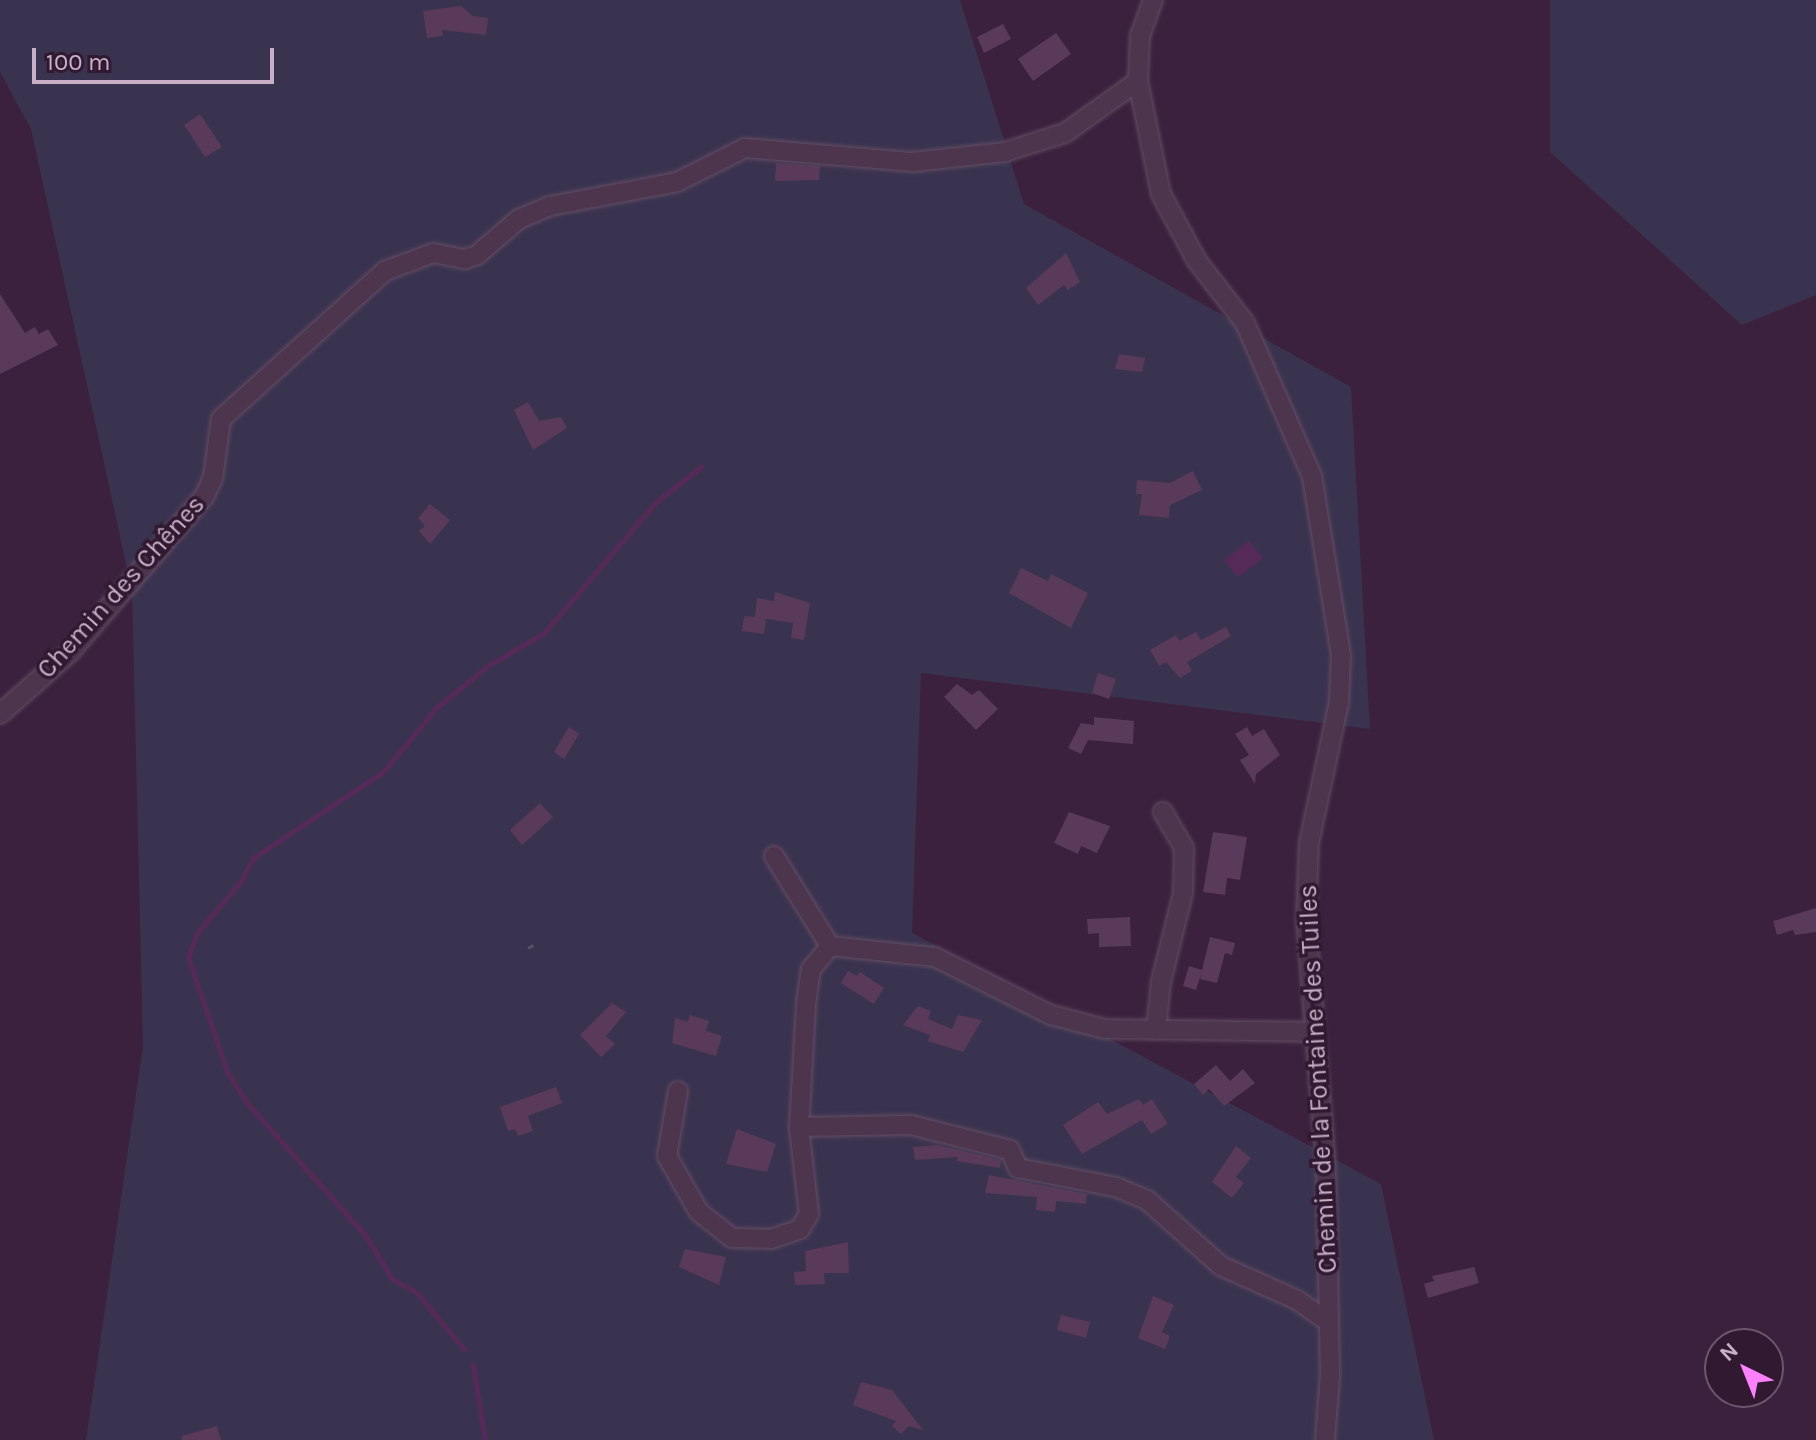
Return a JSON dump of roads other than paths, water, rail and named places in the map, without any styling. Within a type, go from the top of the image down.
[{"type":"street","name":"Chemin de la Fontaine des Tuiles","points":[[1153,0],[1140,36],[1138,81],[1161,194],[1197,261],[1245,323],[1298,440],[1317,503],[1341,655],[1339,702],[1309,843],[1306,919],[1326,1169],[1329,1322],[1325,1440]]},
{"type":"street","name":"Chemin des Chênes","points":[[0,714],[70,652],[204,497],[213,478],[221,419],[385,271],[433,253],[465,259],[477,255],[519,219],[550,206],[677,182],[745,148],[913,162],[1005,152],[1065,133],[1138,81]]},
{"type":"street","points":[[1156,1030],[1161,982],[1183,893],[1184,848],[1163,812]]},
{"type":"street","points":[[774,856],[830,946]]},
{"type":"street","points":[[830,946],[935,957],[1051,1015],[1105,1029],[1315,1032]]},
{"type":"street","points":[[678,1091],[667,1156],[699,1212],[732,1238],[771,1239],[800,1229],[809,1214],[799,1127],[811,969],[830,946]]},
{"type":"street","points":[[799,1127],[911,1125],[1010,1150],[1018,1168],[1116,1187],[1147,1200],[1221,1266],[1297,1300],[1329,1322]]},
{"type":"waterway","points":[[464,1349],[416,1292],[392,1279],[365,1235],[248,1104],[227,1072],[188,957],[197,933],[241,881],[253,858],[383,772],[437,707],[489,665],[544,633],[656,502],[702,466]]},
{"type":"waterway","points":[[473,1365],[485,1440]]}]
